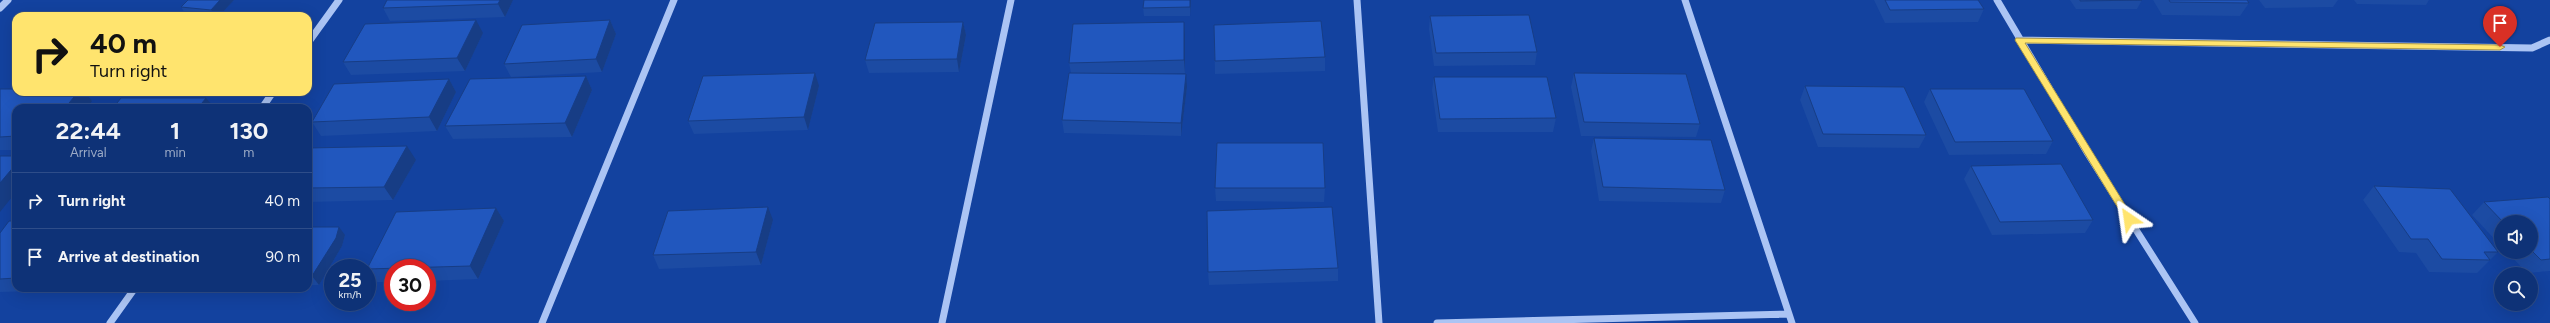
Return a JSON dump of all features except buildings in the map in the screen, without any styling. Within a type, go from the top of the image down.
[{"type":"street","points":[[0,8],[8,0]]},
{"type":"street","points":[[312,37],[339,0]]},
{"type":"street","points":[[542,323],[674,0]]},
{"type":"street","points":[[942,323],[1011,0]]},
{"type":"street","points":[[1357,0],[1379,323]]},
{"type":"street","points":[[1685,0],[1792,323]]},
{"type":"street","points":[[1997,0],[2019,40],[2195,323]]},
{"type":"street","points":[[2019,40],[2532,48],[2550,40]]},
{"type":"street","points":[[110,323],[132,292]]},
{"type":"street","points":[[1437,323],[1789,314]]},
{"type":"route","points":[[2129,219],[2019,40],[2500,47]]}]
